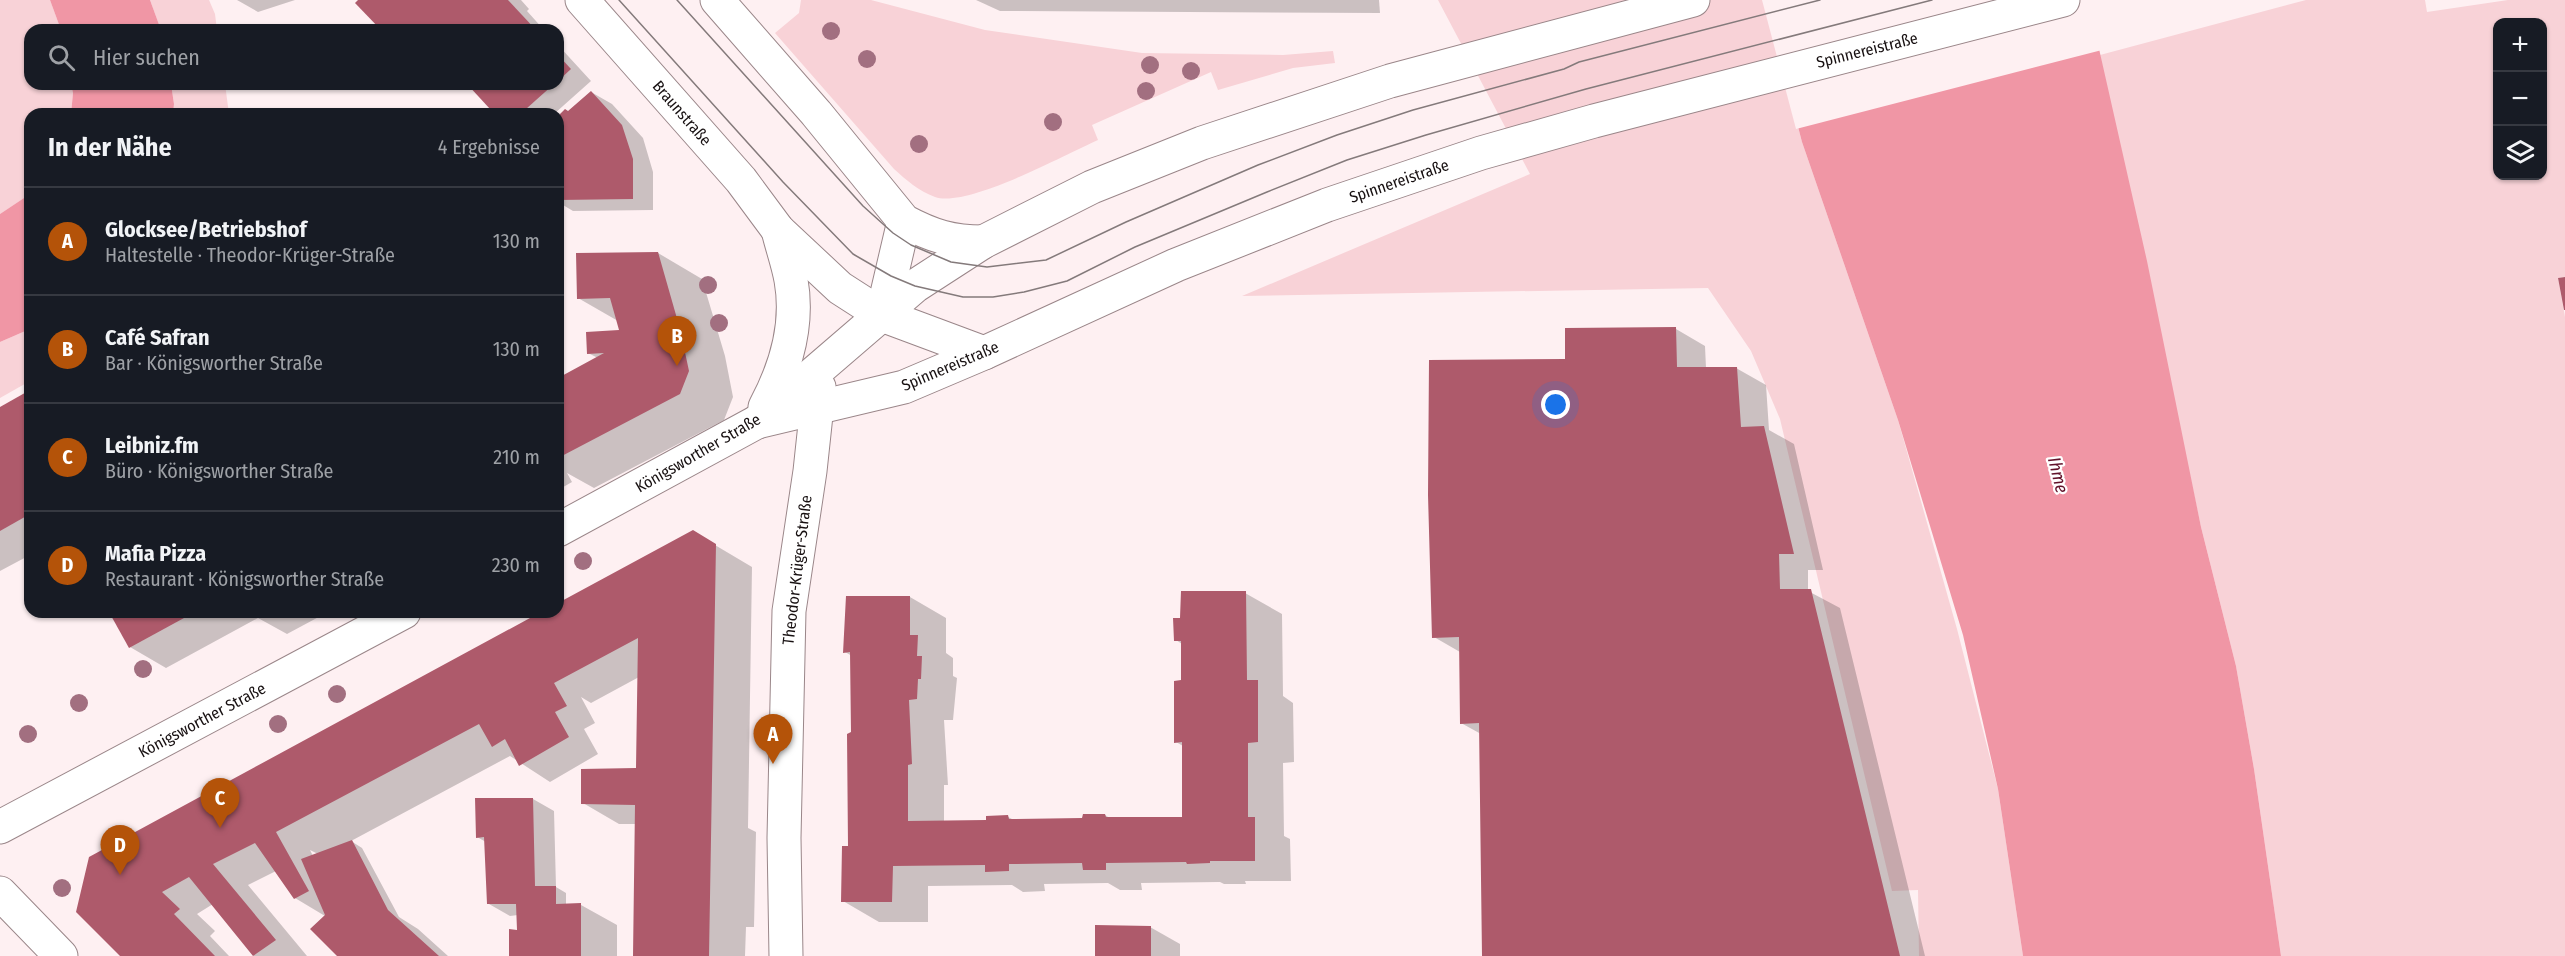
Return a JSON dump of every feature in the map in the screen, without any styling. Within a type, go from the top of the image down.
[{"type":"street","name":"Braunstraße","points":[[582,0],[741,180],[778,230],[840,288],[882,315],[984,353]]},
{"type":"street","points":[[717,0],[816,113],[904,221],[923,231],[956,242],[984,242]]},
{"type":"street","points":[[882,315],[915,286],[984,242],[1092,186],[1202,143],[1390,81],[1694,0]]},
{"type":"street","name":"Spinnereistraße","points":[[757,422],[904,387],[1176,265],[1327,205],[1481,153],[1594,121],[2063,0]]},
{"type":"street","points":[[882,315],[904,221]]},
{"type":"street","name":"Braunstraße","points":[[757,422],[781,376],[793,329],[791,281],[778,230]]},
{"type":"street","name":"Königsworther Straße","points":[[564,528],[757,422],[882,315]]},
{"type":"street","name":"Theodor-Krüger-Straße","points":[[786,956],[784,838],[787,651],[794,571],[810,471],[822,365]]},
{"type":"street","name":"Königsworther Straße","points":[[0,827],[393,618]]},
{"type":"street","points":[[0,893],[62,956]]},
{"type":"shaded area","points":[[0,0],[50,0],[59,24],[24,24],[24,90],[72,90],[72,108],[24,108],[24,198],[0,214]]},
{"type":"shaded area","points":[[150,0],[209,0],[216,24],[159,24]]},
{"type":"shaded area","points":[[801,0],[871,0],[985,30],[1142,53],[1283,55],[1333,51],[1335,63],[1293,68],[1218,90],[1211,72],[1092,125],[1098,140],[1040,168],[970,195],[950,198],[935,197],[918,188],[894,169],[775,33],[799,13]]},
{"type":"shaded area","points":[[1438,0],[1765,0],[1802,142],[1898,420],[1957,629],[1998,789],[2023,956],[1919,956],[1918,890],[1892,891],[1780,419],[1751,351],[1708,288],[1242,296],[1530,174]]},
{"type":"shaded area","points":[[2306,0],[2425,0],[2427,12],[2508,0],[2565,0],[2565,277],[2558,278],[2565,317],[2565,956],[2281,956],[2254,769],[2236,666],[2201,527],[2100,55]]},
{"type":"shaded area","points":[[172,90],[226,90],[228,108],[174,108]]},
{"type":"shaded area","points":[[24,332],[24,384],[0,398],[0,342]]},
{"type":"water","points":[[50,0],[150,0],[159,24],[59,24]]},
{"type":"water","name":"Ihme","points":[[1765,0],[2088,0],[2147,261],[2201,527],[2236,666],[2254,769],[2281,956],[2023,956],[1998,789],[1963,635],[1898,420],[1802,142]]},
{"type":"water","points":[[72,90],[172,90],[174,108],[72,108]]},
{"type":"water","points":[[24,198],[24,332],[0,342],[0,214]]},
{"type":"pier","points":[[1762,0],[2091,0],[2102,50],[1796,129]]},
{"type":"building","points":[[358,0],[508,0],[530,24],[375,24],[355,3]]},
{"type":"building","points":[[564,61],[571,69],[564,75]]},
{"type":"building","points":[[473,90],[547,90],[527,108],[489,108]]},
{"type":"building","points":[[591,91],[622,125],[633,159],[633,199],[564,200],[564,110],[568,111]]},
{"type":"building","points":[[658,252],[680,329],[689,371],[680,394],[564,455],[564,375],[604,353],[587,354],[586,332],[619,330],[610,298],[577,299],[576,253]]},
{"type":"building","points":[[2565,277],[2565,310],[2564,310],[2558,278]]},
{"type":"building","points":[[1676,327],[1677,367],[1737,367],[1741,427],[1764,426],[1794,554],[1779,554],[1780,589],[1811,589],[1900,956],[1482,956],[1479,723],[1460,724],[1459,637],[1432,638],[1428,495],[1429,360],[1565,359],[1565,328]]},
{"type":"building","points":[[24,393],[24,517],[0,531],[0,407]]},
{"type":"building","points":[[693,530],[716,544],[709,956],[633,956],[635,805],[581,804],[581,769],[636,768],[638,638],[554,683],[567,706],[555,712],[569,737],[519,766],[505,739],[492,747],[479,724],[276,832],[309,891],[294,899],[255,843],[213,864],[276,940],[253,956],[189,877],[162,892],[180,909],[174,914],[215,956],[120,956],[76,912],[89,857],[530,618],[564,618],[564,600]]},
{"type":"building","points":[[1181,591],[1246,591],[1247,680],[1258,680],[1258,742],[1248,743],[1248,817],[1255,817],[1255,861],[1210,861],[1210,863],[1187,864],[1186,862],[1106,863],[1106,870],[1083,870],[1082,863],[1009,864],[1009,871],[985,872],[985,865],[893,866],[892,902],[841,902],[842,846],[848,846],[847,734],[851,732],[850,652],[843,653],[846,596],[910,596],[910,635],[918,635],[917,656],[922,656],[917,699],[909,700],[912,764],[908,765],[908,821],[986,820],[986,816],[1008,815],[1009,819],[1082,818],[1083,814],[1105,814],[1106,817],[1182,817],[1182,742],[1174,743],[1174,681],[1181,680],[1181,641],[1174,641],[1173,618],[1180,618]]},
{"type":"building","points":[[112,618],[184,618],[129,648]]},
{"type":"building","points":[[475,798],[533,798],[535,886],[556,886],[556,904],[581,903],[581,956],[509,956],[509,929],[517,930],[516,904],[487,904],[484,837],[476,838]]},
{"type":"building","points":[[352,840],[388,910],[439,956],[337,956],[310,929],[325,915],[301,859]]},
{"type":"building","points":[[1095,925],[1151,926],[1151,956],[1095,956]]},
{"type":"tram line","points":[[619,0],[783,182],[853,254],[891,276],[915,286],[963,297],[993,297],[1067,281],[1135,247],[1267,192],[1347,160],[1426,135],[1586,89],[1932,0]]},
{"type":"tram line","points":[[677,0],[863,206],[893,233],[911,245],[951,262],[987,267],[1046,260],[1126,222],[1258,165],[1337,135],[1413,110],[1564,69],[1579,62],[1820,0]]},
{"type":"place","name":"Café Safran","points":[[677,366]]},
{"type":"place","name":"Glocksee/Betriebshof","points":[[773,764]]},
{"type":"place","name":"Leibniz.fm","points":[[220,828]]},
{"type":"place","name":"Mafia Pizza","points":[[120,875]]}]
